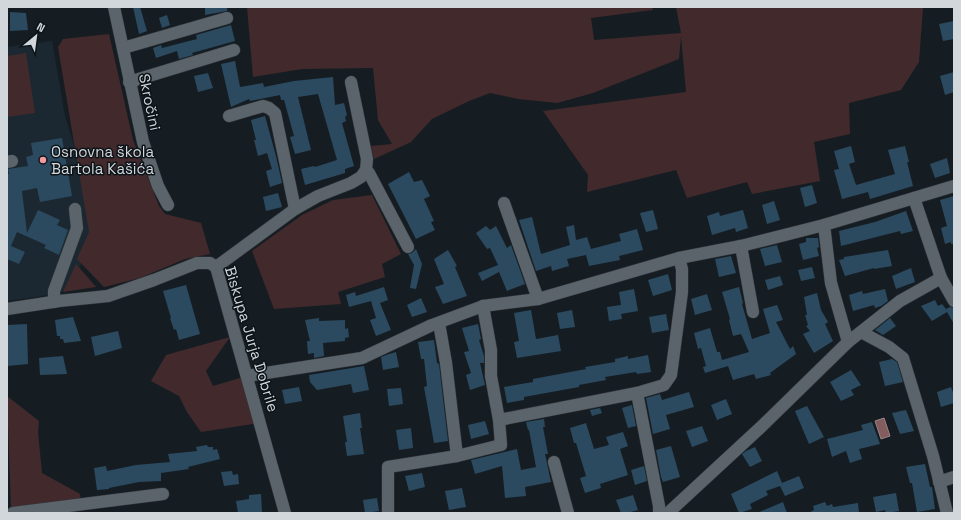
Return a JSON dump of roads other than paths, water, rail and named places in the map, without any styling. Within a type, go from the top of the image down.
[{"type":"street","name":"Skročini","points":[[114,7],[143,142],[158,186],[168,205]]},
{"type":"street","points":[[123,48],[227,18]]},
{"type":"street","points":[[129,82],[234,50]]},
{"type":"street","points":[[216,267],[295,209],[318,196],[351,183],[361,177],[366,170],[367,159],[351,82]]},
{"type":"street","points":[[229,116],[263,106],[276,113],[295,209]]},
{"type":"street","points":[[366,170],[408,247]]},
{"type":"street","points":[[247,376],[362,358],[439,323],[482,306],[538,300],[679,258],[741,246],[824,225],[954,186]]},
{"type":"street","points":[[914,198],[941,278],[954,301]]},
{"type":"street","points":[[504,203],[538,300]]},
{"type":"street","points":[[54,302],[54,291],[77,228],[75,209]]},
{"type":"street","points":[[824,225],[831,283],[848,342]]},
{"type":"street","points":[[741,246],[753,312]]},
{"type":"street","points":[[499,420],[637,393],[664,385],[671,375],[682,292],[682,269],[679,258]]},
{"type":"street","name":"Biskupa Jurja Dobrile","points":[[7,309],[108,296],[197,263],[210,263],[216,267],[285,513]]},
{"type":"street","points":[[668,513],[761,427],[848,342],[900,301],[941,278]]},
{"type":"street","points":[[388,513],[388,467],[458,456],[501,445],[499,420],[491,376],[491,350],[482,306]]},
{"type":"street","points":[[439,323],[446,363],[458,456]]},
{"type":"street","points":[[861,332],[889,347],[903,358],[921,412],[947,513]]},
{"type":"street","points":[[637,393],[650,454],[659,513]]},
{"type":"street","points":[[554,462],[568,513]]},
{"type":"street","points":[[939,482],[954,477]]},
{"type":"street","points":[[13,513],[163,494]]},
{"type":"place","name":"Osnovna škola Bartola Kašića","points":[[43,160]]}]
